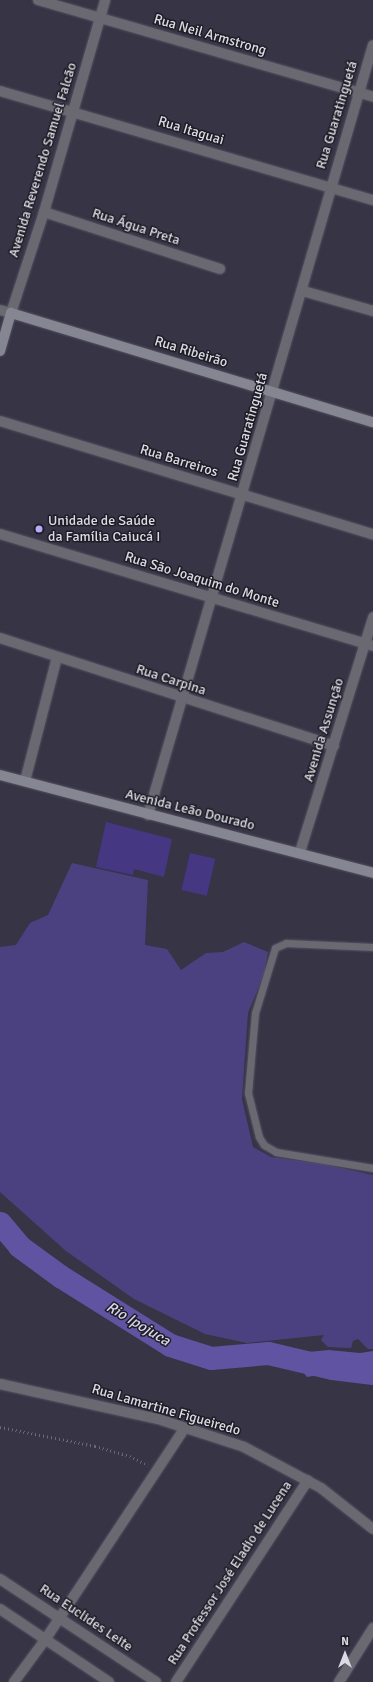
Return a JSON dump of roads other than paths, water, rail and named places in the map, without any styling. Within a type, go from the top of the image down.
[{"type":"main road","name":"Avenida Reverendo Samuel Falcão","points":[[0,351],[11,313]]},
{"type":"main road","name":"Rua Ribeirão","points":[[11,313],[373,422]]},
{"type":"main road","name":"Avenida Leão Dourado","points":[[0,775],[148,815],[300,852],[373,873]]},
{"type":"street","name":"Rua Neil Armstrong","points":[[38,0],[373,97]]},
{"type":"street","name":"Avenida Reverendo Samuel Falcão","points":[[11,313],[44,212],[72,110],[105,0]]},
{"type":"street","name":"Rua Guaratinguetá","points":[[148,815],[212,596],[244,495],[272,391],[303,291],[330,187],[373,45]]},
{"type":"street","name":"Rua Itaguai","points":[[0,91],[72,110],[373,200]]},
{"type":"street","name":"Rua Água Preta","points":[[44,212],[220,269]]},
{"type":"street","points":[[303,291],[373,311]]},
{"type":"street","name":"Rua Ribeirão","points":[[0,310],[11,313]]},
{"type":"street","name":"Rua Barreiros","points":[[0,421],[373,534]]},
{"type":"street","name":"Rua São Joaquim do Monte","points":[[0,534],[212,596],[369,645]]},
{"type":"street","name":"Avenida Assunção","points":[[300,852],[334,746],[369,645],[373,617]]},
{"type":"street","name":"Rua Carpina","points":[[0,638],[183,699],[334,746]]},
{"type":"street","points":[[25,781],[58,658]]},
{"type":"street","name":"Rua Lamartine Figueiredo","points":[[0,1384],[145,1416],[244,1447],[308,1480],[373,1529]]},
{"type":"street","points":[[14,1682],[45,1640],[184,1429]]},
{"type":"street","name":"Rua Professor José Eladio de Lucena","points":[[176,1682],[308,1480]]},
{"type":"street","name":"Rua Euclides Leite","points":[[0,1579],[60,1617],[156,1682]]},
{"type":"street","points":[[0,1609],[109,1682]]},
{"type":"street","points":[[339,1682],[373,1628]]},
{"type":"lane","points":[[373,947],[286,943],[275,948],[255,1013],[248,1093],[259,1137],[264,1145],[276,1152],[373,1168]]},
{"type":"waterway","name":"Rio Ipojuca","points":[[0,1223],[19,1246],[60,1276],[170,1345],[211,1358],[268,1353],[332,1368],[373,1373]]},
{"type":"place","name":"Unidade de Saúde da Família Caiucá I","points":[[39,529]]}]
